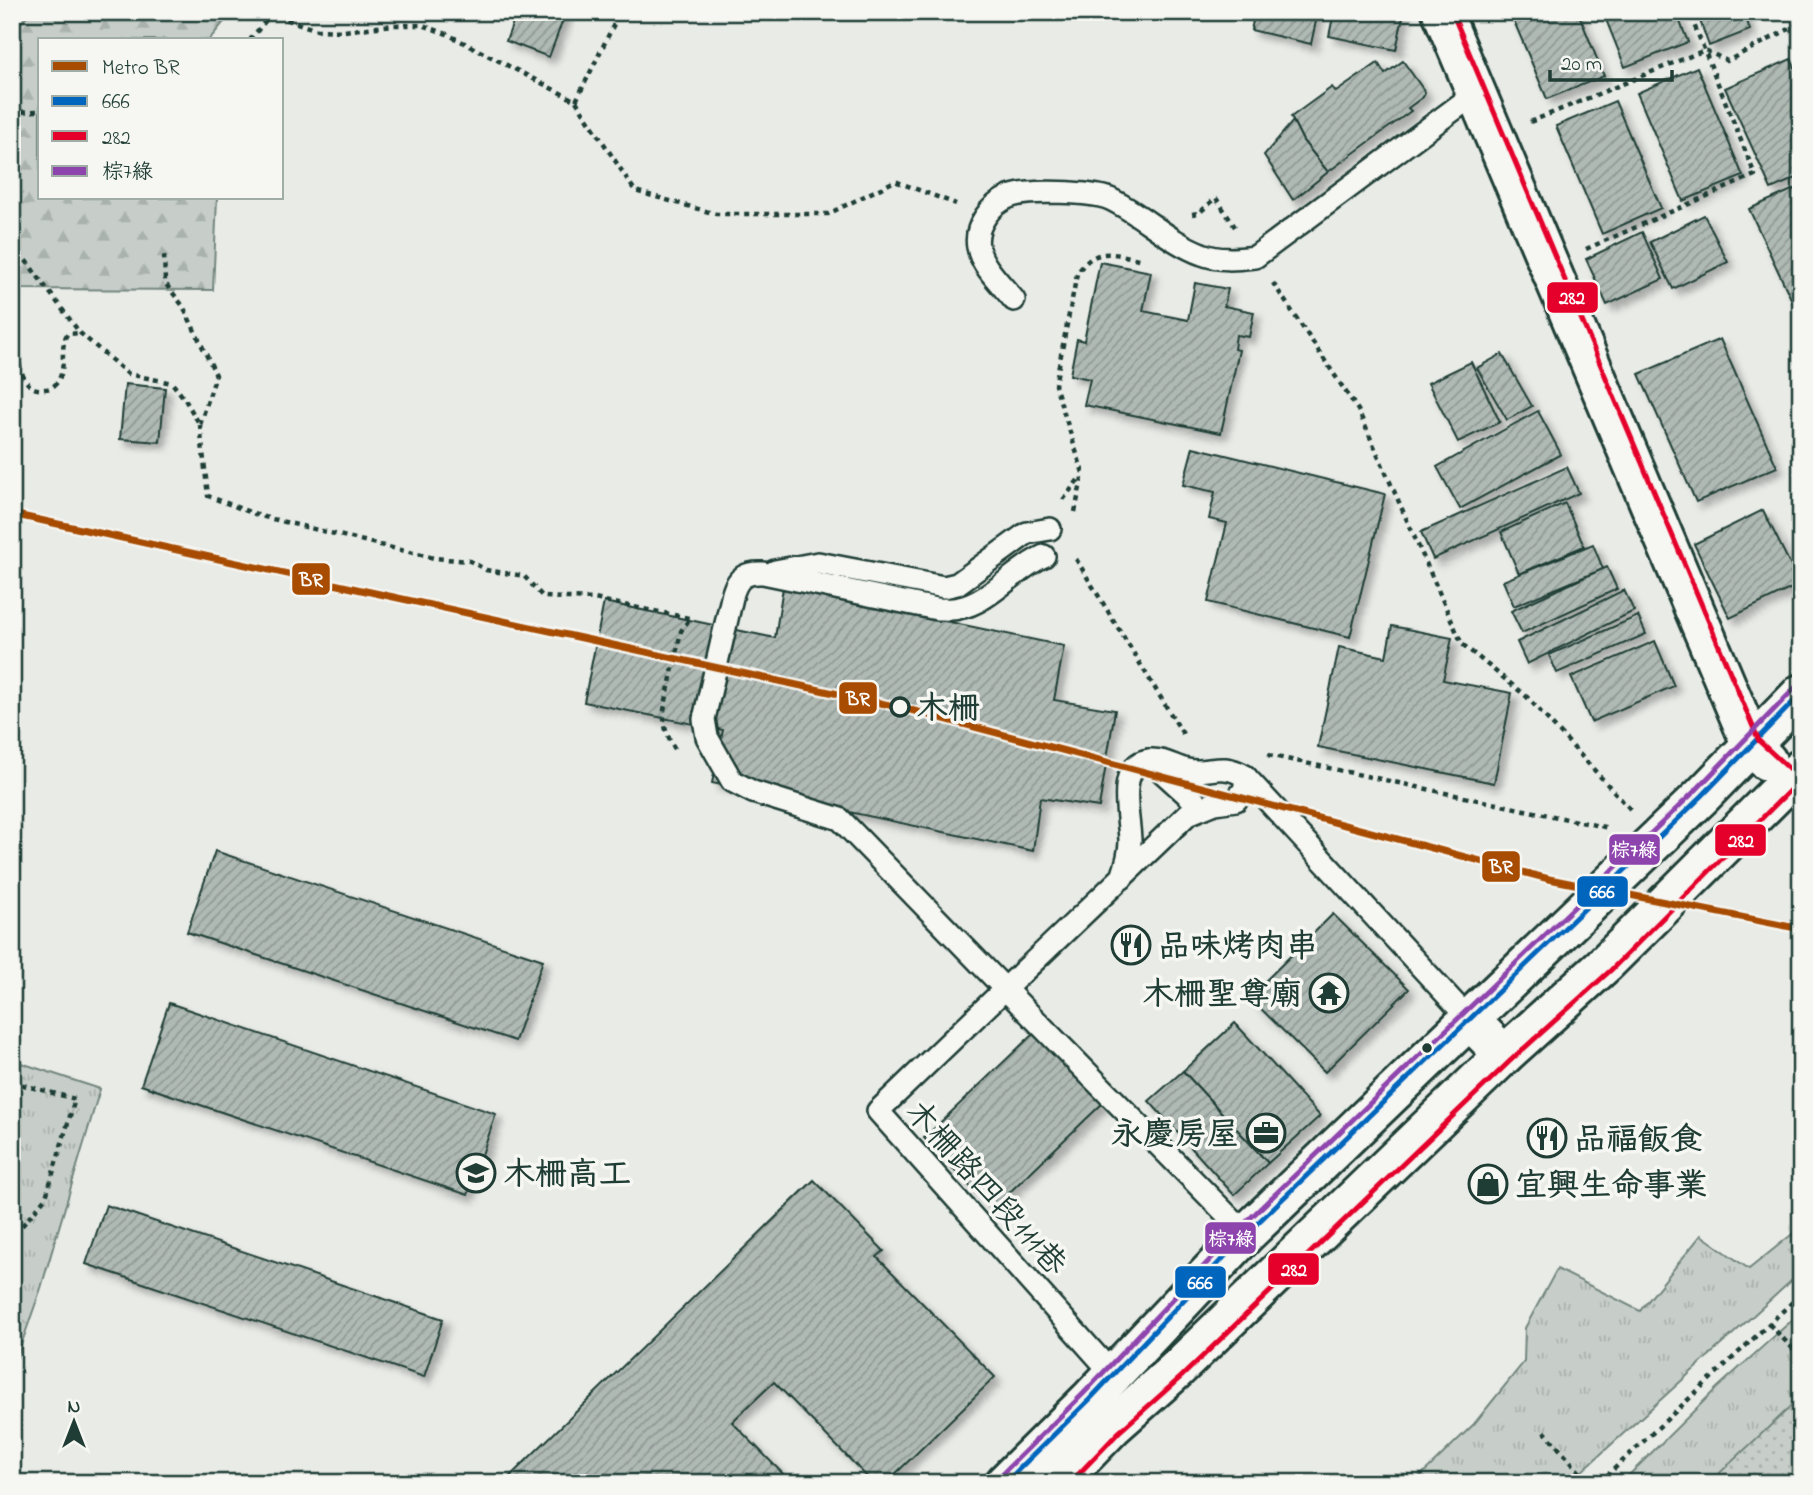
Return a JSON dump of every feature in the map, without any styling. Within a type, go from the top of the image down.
[{"type":"main road","points":[[1058,1483],[1113,1426],[1504,1055],[1605,964],[1795,775],[1752,746],[1442,12]]},
{"type":"main road","points":[[1005,1483],[1113,1375],[1245,1234],[1658,838],[1801,694]]},
{"type":"main road","points":[[1469,1019],[1504,1055]]},
{"type":"lane","points":[[1014,300],[984,262],[977,247],[987,211],[1008,197],[1021,193],[1089,193],[1110,199],[1201,254],[1223,260],[1255,257],[1476,93]]},
{"type":"lane","points":[[763,573],[818,563],[944,587],[957,584],[1027,533],[1050,529]]},
{"type":"lane","points":[[1044,556],[1030,562],[979,600],[961,608],[937,609],[763,573],[743,575],[736,583],[704,719],[707,737],[732,781],[753,792],[839,819],[1245,1234]]},
{"type":"lane","points":[[1149,760],[1201,807]]},
{"type":"lane","points":[[1122,878],[1130,845],[1126,787],[1131,773],[1139,764],[1149,760],[1162,761],[1185,770],[1221,768],[1245,776],[1469,1019]]},
{"type":"lane","points":[[1005,989],[1188,814],[1201,807],[1236,800],[1245,789],[1245,776]]},
{"type":"lane","name":"木柵路四段111巷","points":[[1005,989],[878,1111],[1113,1375],[1141,1402]]},
{"type":"path","points":[[12,14],[18,12]]},
{"type":"path","points":[[576,101],[620,12]]},
{"type":"path","points":[[1585,249],[1755,175],[1689,12]]},
{"type":"path","points":[[252,38],[271,13],[317,30],[344,31],[393,25],[423,25],[447,34],[576,101],[635,191],[716,214],[828,214],[895,181],[963,207]]},
{"type":"path","points":[[1526,124],[1705,50],[1727,61],[1801,23]]},
{"type":"path","points":[[12,112],[38,111]]},
{"type":"path","points":[[1216,198],[1359,410],[1462,644],[1527,697],[1658,838]]},
{"type":"path","points":[[12,246],[80,333],[128,374],[172,383],[200,425]]},
{"type":"path","points":[[164,251],[165,283],[183,306],[216,375],[200,425],[208,496],[260,516],[434,558],[470,561],[486,570],[524,576],[543,597],[594,599],[689,618]]},
{"type":"path","points":[[1073,522],[1083,473],[1055,385],[1077,274],[1083,264],[1094,255],[1113,253],[1150,261]]},
{"type":"path","points":[[12,324],[23,375],[27,385],[37,390],[49,389],[57,383],[64,362],[63,342],[67,334],[80,333]]},
{"type":"path","points":[[1075,558],[1185,737]]},
{"type":"path","points":[[1267,754],[1658,838]]},
{"type":"path","points":[[12,1082],[75,1099],[46,1197],[12,1238]]},
{"type":"path","points":[[1599,1483],[1801,1294]]},
{"type":"path","points":[[1769,1324],[1801,1357]]},
{"type":"path","points":[[1544,1431],[1590,1483]]},
{"type":"green space","points":[[30,12],[232,12],[211,38],[38,38],[38,200],[217,200],[213,290],[12,289],[12,27],[20,24]]},
{"type":"green space","points":[[12,1060],[100,1089],[41,1288],[12,1371]]},
{"type":"green space","points":[[1801,1227],[1801,1272],[1569,1483],[1413,1483],[1474,1424],[1524,1362],[1525,1328],[1557,1269],[1640,1311],[1701,1235],[1749,1269]]},
{"type":"green space","points":[[1801,1312],[1801,1483],[1621,1483],[1717,1388]]},
{"type":"green space","points":[[1801,1397],[1801,1483],[1709,1483]]},
{"type":"building","points":[[517,12],[566,12],[549,57],[506,41]]},
{"type":"building","points":[[1255,12],[1318,12],[1311,44],[1251,30]]},
{"type":"building","points":[[1334,12],[1404,12],[1396,50],[1329,36]]},
{"type":"building","points":[[1510,12],[1578,12],[1604,76],[1547,99]]},
{"type":"building","points":[[1603,12],[1676,12],[1688,42],[1625,67]]},
{"type":"building","points":[[1697,12],[1744,12],[1750,30],[1709,46]]},
{"type":"building","points":[[1791,59],[1801,81],[1801,176],[1771,189],[1725,88]]},
{"type":"building","points":[[1403,61],[1425,92],[1423,97],[1408,108],[1411,111],[1328,172],[1303,141],[1291,117],[1332,87],[1336,92],[1378,63],[1385,74]]},
{"type":"building","points":[[1697,67],[1743,176],[1683,201],[1637,93]]},
{"type":"building","points":[[1615,101],[1661,208],[1602,234],[1556,126]]},
{"type":"building","points":[[1293,121],[1303,141],[1328,172],[1293,200],[1264,155]]},
{"type":"building","points":[[1801,186],[1801,320],[1749,209]]},
{"type":"building","points":[[1704,215],[1728,262],[1673,289],[1650,242]]},
{"type":"building","points":[[1642,232],[1663,279],[1607,305],[1586,259]]},
{"type":"building","points":[[1100,262],[1151,272],[1143,311],[1188,320],[1195,283],[1228,289],[1224,306],[1254,312],[1249,337],[1236,335],[1234,349],[1239,350],[1221,433],[1084,405],[1090,379],[1070,375],[1077,339],[1084,341]]},
{"type":"building","points":[[1720,339],[1777,467],[1696,502],[1639,374]]},
{"type":"building","points":[[1502,354],[1532,406],[1507,420],[1477,368]]},
{"type":"building","points":[[1471,362],[1500,422],[1458,442],[1428,383]]},
{"type":"building","points":[[125,384],[165,388],[160,442],[120,439]]},
{"type":"building","points":[[1538,411],[1561,454],[1460,509],[1437,467]]},
{"type":"building","points":[[1193,447],[1385,494],[1350,637],[1208,602],[1227,523],[1209,519],[1215,492],[1183,485]]},
{"type":"building","points":[[1567,467],[1579,493],[1433,559],[1421,532]]},
{"type":"building","points":[[1565,503],[1584,546],[1519,574],[1501,532]]},
{"type":"building","points":[[1763,510],[1800,584],[1730,618],[1694,544]]},
{"type":"building","points":[[1593,544],[1603,569],[1514,606],[1503,581]]},
{"type":"building","points":[[1607,567],[1617,589],[1522,633],[1511,611]]},
{"type":"building","points":[[783,587],[1064,646],[1054,700],[1115,710],[1099,807],[1040,798],[1033,851],[712,783],[723,730],[584,702],[604,602],[775,638]]},
{"type":"building","points":[[1624,590],[1634,611],[1527,664],[1517,642]]},
{"type":"building","points":[[1638,616],[1646,634],[1557,673],[1549,655]]},
{"type":"building","points":[[1392,626],[1452,638],[1443,680],[1512,693],[1494,783],[1318,747],[1339,647],[1386,657]]},
{"type":"building","points":[[1655,641],[1674,686],[1591,722],[1571,677]]},
{"type":"building","points":[[215,851],[543,960],[515,1041],[187,932]]},
{"type":"building","name":"木柵聖尊廟","points":[[1333,914],[1409,989],[1325,1072],[1249,997]]},
{"type":"building","points":[[169,1003],[496,1114],[468,1195],[141,1085]]},
{"type":"building","points":[[1235,1023],[1320,1116],[1268,1163],[1183,1071]]},
{"type":"building","points":[[1034,1033],[1103,1103],[992,1209],[924,1138]]},
{"type":"building","points":[[1183,1071],[1268,1163],[1234,1195],[1149,1101]]},
{"type":"building","points":[[814,1180],[884,1251],[877,1257],[995,1377],[886,1483],[873,1483],[774,1382],[732,1422],[792,1483],[503,1483]]},
{"type":"building","points":[[106,1205],[443,1319],[424,1377],[86,1264]]},
{"type":"metro line","name":"BR","points":[[12,514],[903,708],[1549,879],[1801,929]]},
{"type":"transit line","name":"282","points":[[1070,1483],[1119,1432],[1181,1377],[1510,1061],[1611,970],[1797,783],[1796,775],[1759,741],[1452,12]]},
{"type":"transit line","name":"棕7綠","points":[[999,1477],[1083,1394],[1240,1228],[1696,790],[1795,688]]},
{"type":"transit line","name":"666","points":[[1005,1483],[1089,1400],[1246,1234],[1702,796],[1801,694]]},
{"type":"place","name":"木柵","points":[[900,707]]},
{"type":"place","name":"品味烤肉串","points":[[1131,945]]},
{"type":"place","name":"木柵聖尊廟","points":[[1329,993]]},
{"type":"place","name":"永慶房屋","points":[[1266,1133]]},
{"type":"place","name":"品福飯食","points":[[1547,1138]]},
{"type":"place","name":"木柵高工","points":[[476,1173]]},
{"type":"place","name":"宜興生命事業","points":[[1488,1184]]}]
